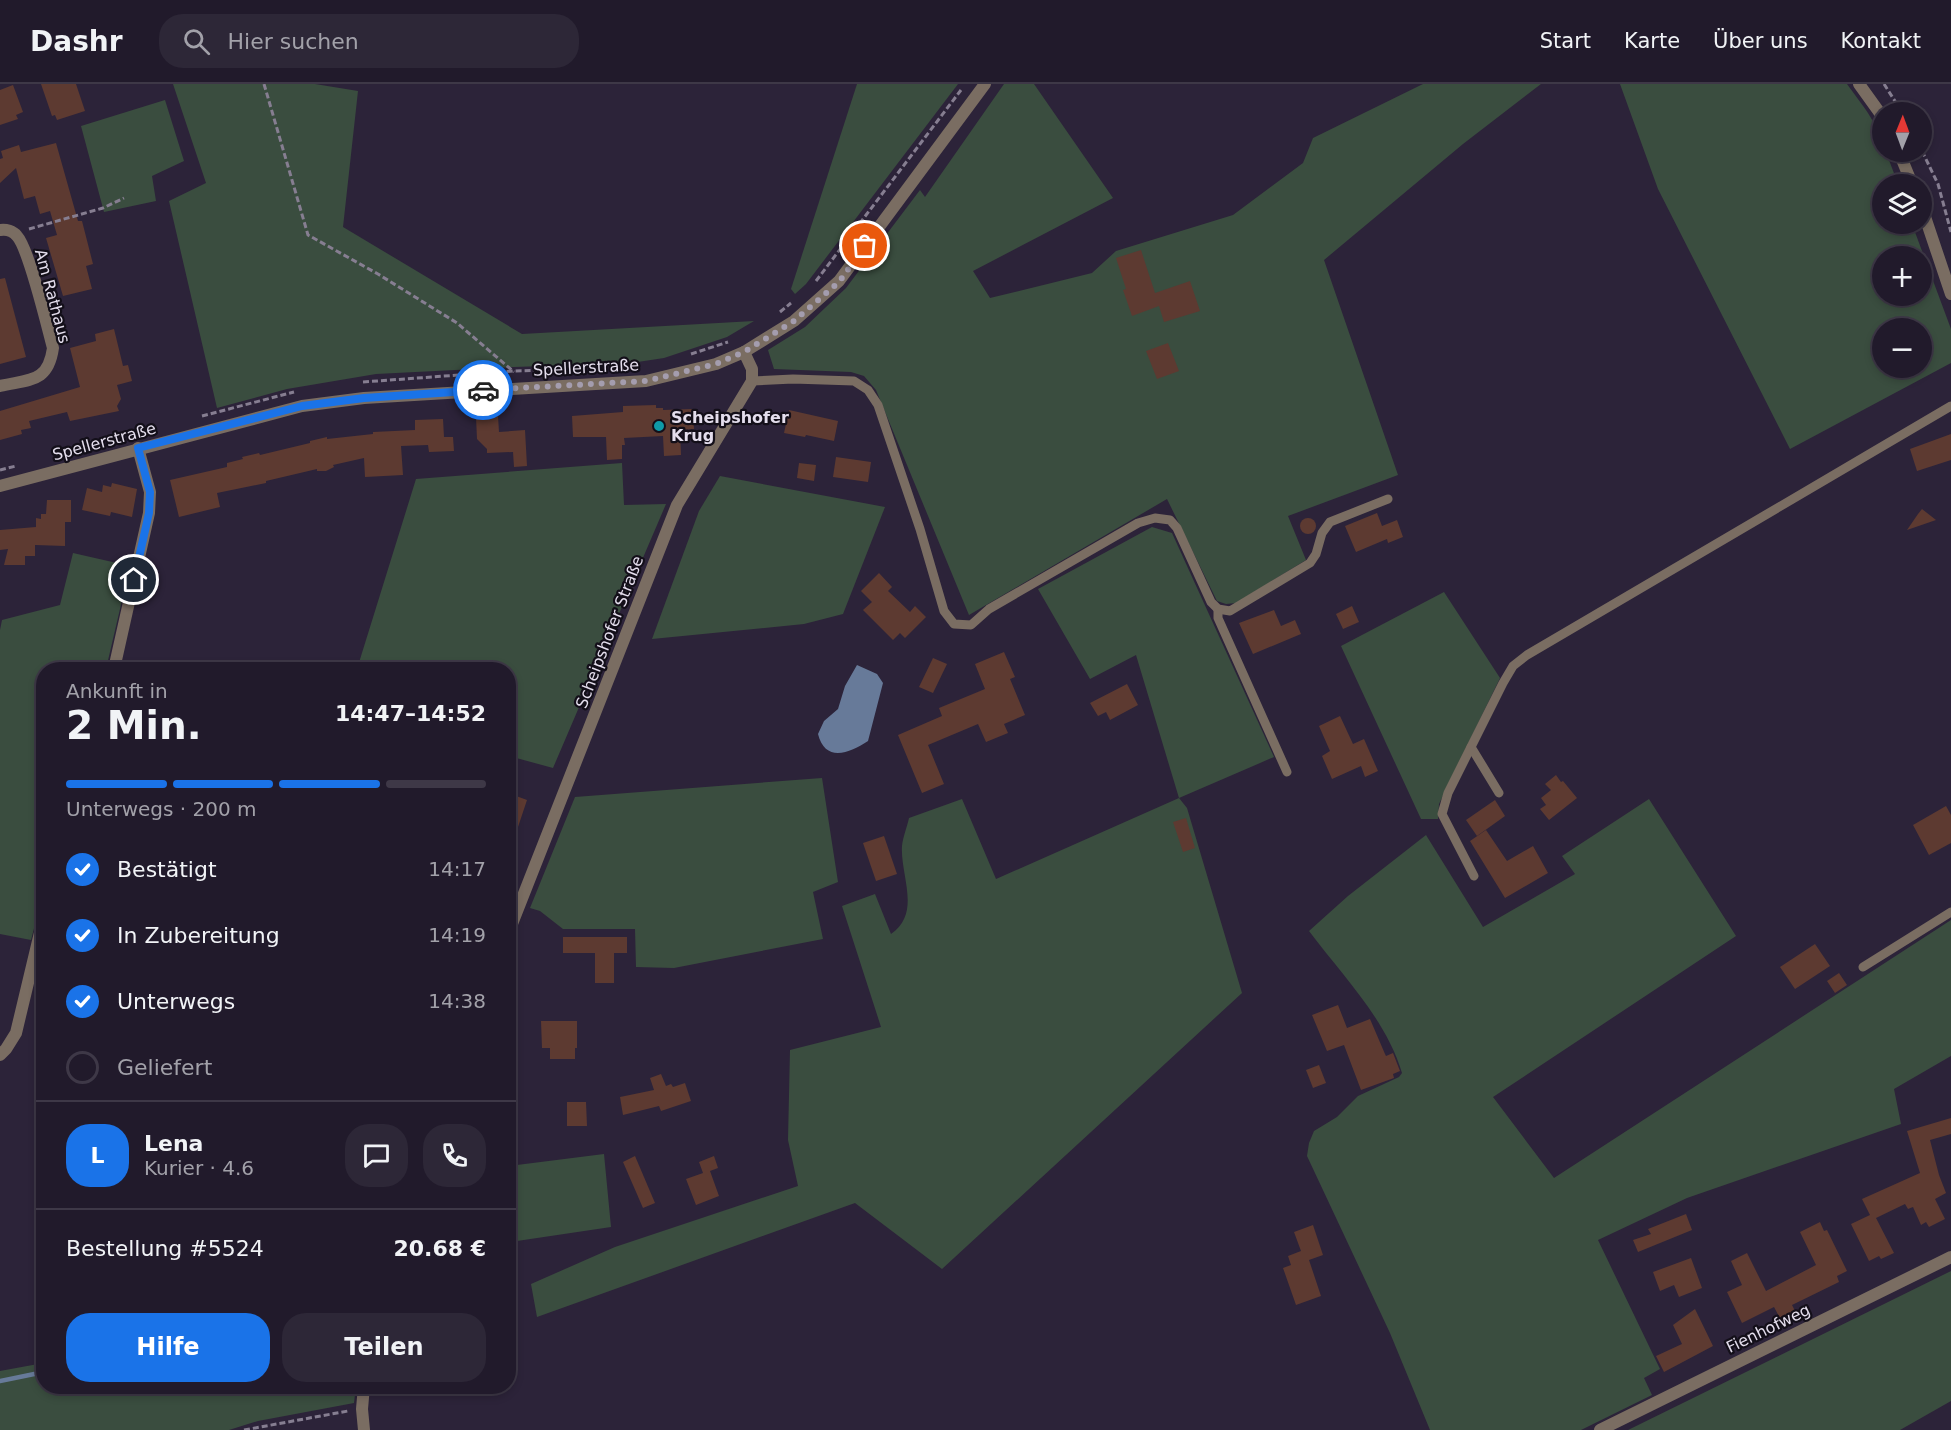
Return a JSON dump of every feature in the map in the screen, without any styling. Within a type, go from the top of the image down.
[{"type":"street","name":"Spellerstraße","points":[[0,486],[302,406],[364,398],[646,381],[716,364],[744,352],[794,321],[839,282],[985,84]]},
{"type":"street","points":[[1859,84],[1872,102]]},
{"type":"street","name":"Am Rathaus","points":[[0,230],[6,229],[17,235],[25,250],[53,348],[51,364],[41,376],[0,386]]},
{"type":"street","points":[[1931,234],[1951,294]]},
{"type":"street","points":[[744,352],[752,369],[752,381]]},
{"type":"street","name":"Scheipshofer Straße","points":[[516,914],[677,505],[752,381]]},
{"type":"street","points":[[116,662],[149,513],[150,492],[138,448]]},
{"type":"street","points":[[0,1055],[16,1033],[36,949]]},
{"type":"street","name":"Fienhofweg","points":[[1600,1430],[1951,1257]]},
{"type":"street","points":[[363,1394],[364,1430]]},
{"type":"lane","points":[[752,381],[793,379],[854,381],[868,390],[878,405],[920,530],[944,611],[954,624],[971,625],[988,609],[1138,523],[1155,518],[1170,520],[1177,528],[1211,602],[1218,609],[1230,611],[1310,563],[1316,554],[1322,533],[1330,522],[1388,499]]},
{"type":"lane","points":[[1474,876],[1442,814],[1448,793],[1513,666],[1951,406]]},
{"type":"lane","points":[[1218,609],[1218,618],[1287,772]]},
{"type":"lane","points":[[1471,747],[1499,793]]},
{"type":"lane","points":[[1863,967],[1951,912]]},
{"type":"path","points":[[264,84],[308,235],[378,274],[457,323],[514,371]]},
{"type":"path","points":[[811,287],[966,84]]},
{"type":"path","points":[[1884,84],[1896,102]]},
{"type":"path","points":[[1927,162],[1938,184],[1951,232]]},
{"type":"path","points":[[17,235],[30,229],[103,208],[124,198]]},
{"type":"path","points":[[774,316],[793,302]]},
{"type":"path","points":[[687,356],[737,339]]},
{"type":"path","points":[[353,384],[514,371],[595,369]]},
{"type":"path","points":[[193,419],[297,392]]},
{"type":"path","points":[[0,470],[22,464]]},
{"type":"path","points":[[244,1430],[362,1409]]},
{"type":"green space","points":[[173,84],[315,84],[358,91],[343,227],[522,334],[754,321],[727,337],[664,358],[631,363],[376,374],[287,389],[217,408],[169,201],[206,183]]},
{"type":"green space","points":[[857,84],[958,84],[806,284],[795,294],[791,289]]},
{"type":"green space","points":[[1004,84],[1034,84],[1113,198],[973,271],[990,298],[1092,273],[1116,251],[1233,215],[1303,163],[1313,138],[1423,84],[1541,84],[1463,144],[1324,260],[1398,475],[1288,516],[1306,560],[1236,603],[1226,604],[1217,601],[1167,499],[969,615],[876,390],[864,376],[851,372],[774,369],[768,350],[805,327],[846,288],[920,190],[925,197]]},
{"type":"green space","points":[[1620,84],[1847,84],[1872,119],[1872,162],[1890,162],[1894,174],[1872,174],[1872,234],[1916,234],[1920,246],[1872,246],[1872,306],[1932,306],[1932,278],[1951,329],[1951,363],[1932,373],[1932,318],[1872,318],[1872,378],[1923,378],[1790,449],[1658,189]]},
{"type":"green space","points":[[165,100],[184,161],[152,176],[156,201],[104,212],[81,126]]},
{"type":"green space","points":[[622,463],[624,505],[666,504],[553,768],[516,758],[516,662],[359,662],[416,479]]},
{"type":"green space","points":[[720,476],[885,507],[843,614],[804,624],[652,639],[699,511]]},
{"type":"green space","points":[[1152,527],[1172,533],[1274,757],[1179,798],[1136,655],[1090,679],[1038,589]]},
{"type":"green space","points":[[73,553],[130,566],[108,662],[36,662],[36,921],[31,940],[0,934],[0,630],[2,620],[60,605]]},
{"type":"green space","points":[[1444,592],[1500,678],[1439,804],[1438,819],[1421,819],[1341,646]]},
{"type":"green space","points":[[822,778],[838,882],[813,892],[823,939],[674,968],[636,967],[635,929],[563,929],[540,911],[530,908],[575,797]]},
{"type":"green space","points":[[1179,798],[1187,808],[1242,993],[942,1269],[855,1203],[537,1317],[531,1284],[615,1247],[798,1186],[788,1140],[790,1050],[881,1027],[842,906],[875,894],[891,934],[900,925],[906,915],[908,905],[902,846],[909,818],[962,799],[996,879]]},
{"type":"green space","points":[[1649,799],[1736,936],[1493,1097],[1554,1178],[1951,920],[1951,1056],[1894,1089],[1901,1124],[1687,1198],[1598,1240],[1660,1369],[1644,1378],[1652,1395],[1581,1430],[1430,1430],[1390,1333],[1307,1156],[1314,1131],[1337,1117],[1358,1096],[1399,1077],[1402,1073],[1395,1053],[1374,1016],[1309,931],[1348,896],[1426,835],[1483,927],[1575,874],[1562,856]]},
{"type":"green space","points":[[604,1154],[611,1227],[517,1241],[516,1270],[516,1165]]},
{"type":"green space","points":[[1951,1271],[1951,1401],[1900,1430],[1628,1430]]},
{"type":"green space","points":[[36,1364],[36,1394],[355,1394],[354,1403],[258,1421],[229,1430],[0,1430],[0,1371]]},
{"type":"water","points":[[857,665],[877,674],[883,683],[868,741],[846,752],[832,752],[821,743],[818,734],[824,721],[838,709],[845,686]]},
{"type":"building","points":[[41,84],[76,84],[85,111],[57,120],[55,115],[52,116]]},
{"type":"building","points":[[13,85],[23,112],[16,115],[18,119],[0,125],[0,90]]},
{"type":"building","points":[[56,143],[78,221],[82,221],[93,264],[86,266],[92,289],[63,296],[46,238],[57,235],[50,211],[40,214],[35,196],[24,199],[16,168],[0,183],[0,159],[3,158],[1,151],[19,145],[21,152]]},
{"type":"building","points":[[1141,250],[1155,293],[1190,281],[1200,311],[1164,322],[1159,306],[1132,316],[1116,258]]},
{"type":"building","points":[[5,278],[26,357],[0,364],[0,279]]},
{"type":"building","points":[[114,329],[123,366],[128,365],[132,381],[117,385],[121,399],[117,406],[119,411],[70,421],[67,412],[29,421],[31,428],[21,430],[22,434],[0,440],[0,411],[80,387],[70,348],[96,341],[95,334]]},
{"type":"building","points":[[1168,343],[1179,371],[1157,379],[1146,351]]},
{"type":"building","points":[[656,405],[656,408],[663,408],[663,410],[693,409],[694,429],[680,430],[681,455],[664,456],[663,436],[624,438],[622,459],[607,460],[606,437],[573,437],[572,416],[623,412],[623,406]]},
{"type":"building","points":[[789,410],[838,421],[834,441],[784,433]]},
{"type":"building","points":[[498,416],[499,432],[525,430],[527,466],[514,467],[513,452],[487,453],[487,449],[477,439],[476,417]]},
{"type":"building","points":[[443,419],[444,437],[453,437],[454,451],[429,452],[428,445],[401,446],[403,475],[365,477],[364,458],[333,465],[334,467],[326,471],[317,471],[317,469],[217,493],[220,507],[179,517],[170,480],[227,467],[227,463],[243,459],[242,457],[259,453],[260,455],[327,437],[327,439],[373,434],[373,432],[415,430],[415,420]]},
{"type":"building","points":[[1951,434],[1951,460],[1917,471],[1910,449]]},
{"type":"building","points":[[836,457],[871,462],[868,482],[833,477]]},
{"type":"building","points":[[799,463],[816,465],[814,481],[797,478]]},
{"type":"building","points":[[112,483],[137,489],[132,517],[111,512],[110,516],[82,510],[87,488],[102,492],[103,485],[111,487]]},
{"type":"building","points":[[47,500],[71,500],[71,522],[65,522],[65,546],[35,545],[35,556],[25,556],[25,565],[4,565],[8,549],[0,550],[0,530],[36,527],[36,518],[41,519],[41,514],[46,514]]},
{"type":"building","points":[[1922,509],[1936,520],[1907,530],[1918,514]]},
{"type":"building","points":[[1377,513],[1382,526],[1397,520],[1403,537],[1388,543],[1387,539],[1356,552],[1345,526]]},
{"type":"building","points":[[1305,518],[1311,518],[1316,526],[1314,532],[1305,534],[1300,529],[1300,523]]},
{"type":"building","points":[[879,573],[892,587],[888,591],[910,612],[915,606],[926,617],[905,638],[900,633],[893,640],[863,610],[872,602],[861,591]]},
{"type":"building","points":[[1352,606],[1359,622],[1343,629],[1336,614]]},
{"type":"building","points":[[1274,610],[1281,626],[1295,620],[1301,634],[1253,654],[1239,623]]},
{"type":"building","points":[[1004,652],[1015,677],[1010,679],[1025,715],[1004,724],[1008,733],[986,742],[978,724],[928,745],[944,784],[922,793],[898,735],[942,716],[939,708],[985,689],[975,664]]},
{"type":"building","points":[[933,658],[947,664],[933,693],[919,687]]},
{"type":"building","points":[[1127,684],[1138,705],[1110,720],[1106,712],[1098,716],[1090,703]]},
{"type":"building","points":[[1340,716],[1353,744],[1364,739],[1378,771],[1365,777],[1361,766],[1332,779],[1322,756],[1330,751],[1319,726]]},
{"type":"building","points":[[1556,775],[1577,798],[1549,820],[1540,809],[1546,805],[1541,798],[1551,790],[1545,784]]},
{"type":"building","points":[[516,796],[527,800],[516,833]]},
{"type":"building","points":[[1495,800],[1505,816],[1477,836],[1466,820]]},
{"type":"building","points":[[1946,806],[1951,815],[1951,843],[1929,855],[1913,825]]},
{"type":"building","points":[[1186,818],[1195,848],[1183,852],[1173,822]]},
{"type":"building","points":[[1486,830],[1507,861],[1533,846],[1548,873],[1505,898],[1470,841]]},
{"type":"building","points":[[884,836],[897,874],[876,881],[863,843]]},
{"type":"building","points":[[563,937],[627,937],[627,953],[614,953],[614,983],[595,983],[595,953],[563,953]]},
{"type":"building","points":[[1815,944],[1830,966],[1795,989],[1780,967]]},
{"type":"building","points":[[1839,973],[1847,985],[1835,993],[1827,981]]},
{"type":"building","points":[[1338,1005],[1347,1028],[1370,1019],[1386,1056],[1393,1053],[1400,1071],[1393,1074],[1394,1078],[1361,1090],[1344,1045],[1327,1051],[1312,1015]]},
{"type":"building","points":[[541,1021],[577,1021],[575,1059],[550,1059],[550,1048],[542,1048]]},
{"type":"building","points":[[1319,1065],[1326,1083],[1313,1088],[1306,1070]]},
{"type":"building","points":[[661,1074],[666,1086],[671,1084],[673,1087],[685,1083],[691,1101],[661,1111],[659,1106],[623,1115],[620,1097],[654,1090],[650,1078]]},
{"type":"building","points":[[567,1102],[586,1102],[587,1126],[567,1126]]},
{"type":"building","points":[[1951,1118],[1951,1134],[1930,1140],[1946,1193],[1935,1199],[1945,1219],[1929,1227],[1926,1222],[1921,1225],[1913,1207],[1908,1209],[1905,1204],[1876,1218],[1894,1253],[1869,1261],[1851,1224],[1870,1215],[1862,1199],[1920,1173],[1907,1131]]},
{"type":"building","points":[[635,1156],[655,1203],[643,1208],[623,1162]]},
{"type":"building","points":[[714,1156],[718,1168],[710,1171],[719,1196],[696,1205],[686,1179],[703,1173],[699,1162]]},
{"type":"building","points":[[1686,1214],[1692,1230],[1638,1252],[1633,1240],[1651,1234],[1648,1229]]},
{"type":"building","points":[[1820,1222],[1824,1231],[1827,1230],[1847,1271],[1837,1276],[1839,1282],[1792,1305],[1796,1313],[1781,1320],[1774,1307],[1742,1323],[1727,1292],[1742,1285],[1731,1261],[1747,1253],[1766,1291],[1816,1265],[1800,1232]]},
{"type":"building","points":[[1313,1225],[1323,1255],[1309,1260],[1321,1296],[1296,1305],[1283,1268],[1291,1265],[1288,1256],[1301,1251],[1294,1232]]},
{"type":"building","points":[[1691,1258],[1702,1288],[1679,1297],[1674,1285],[1660,1291],[1653,1272]]},
{"type":"building","points":[[1695,1309],[1713,1346],[1664,1372],[1656,1356],[1682,1344],[1673,1325]]},
{"type":"waterway","points":[[0,1381],[36,1374]]},
{"type":"way so far","points":[[483,390],[646,381],[716,364],[744,352],[794,321],[839,282],[865,246]]},
{"type":"place","name":"Scheipshofer Krug","points":[[659,426]]},
{"type":"route","points":[[134,580],[149,513],[150,492],[138,448],[302,406],[364,398],[483,390]]}]
